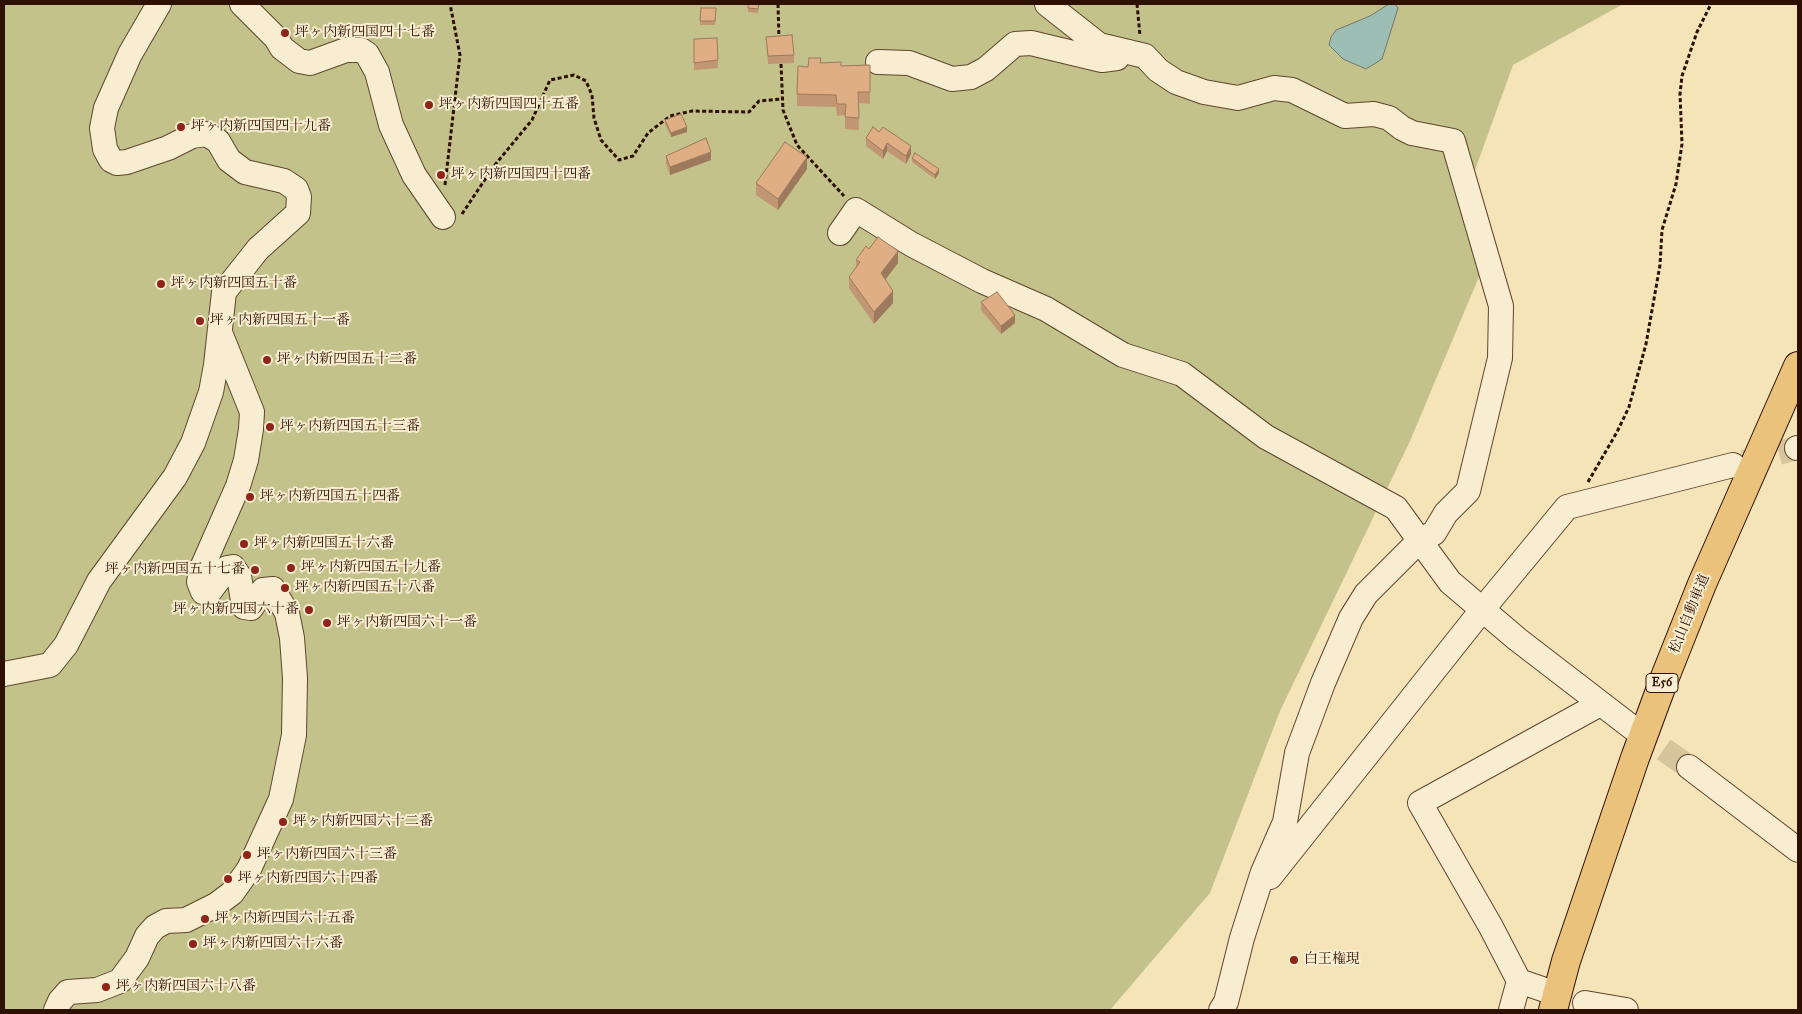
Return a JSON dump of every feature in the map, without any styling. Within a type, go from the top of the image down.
[{"type":"highway","name":"松山自動車道","points":[[1550,1001],[1566,961],[1635,758],[1665,677],[1702,584],[1798,366]]},
{"type":"highway","name":"松山自動車道","points":[[1576,1006],[1640,787],[1722,573],[1798,401]]},
{"type":"street","points":[[4,674],[50,665],[66,645],[99,581],[175,477],[193,443],[211,392],[224,292],[258,250],[298,213],[299,197],[296,189],[284,181],[244,172],[229,160],[218,141],[206,134],[192,136],[168,148],[127,162],[117,163],[111,160],[105,149],[102,128],[106,108],[130,54],[160,4]]},
{"type":"street","points":[[242,4],[276,38],[282,48],[300,61],[310,63],[346,50],[361,50],[367,54],[377,72],[395,133],[414,175],[443,217]]},
{"type":"street","points":[[1047,4],[1099,45],[1137,54],[1176,82],[1204,92],[1238,98],[1274,88],[1292,90],[1345,116],[1374,114],[1389,118],[1412,133],[1453,141],[1501,306],[1500,358],[1468,491],[1446,513],[1434,533],[1420,540],[1366,594],[1351,618],[1323,683],[1297,753],[1284,822],[1263,872],[1258,893],[1242,938],[1225,1008]]},
{"type":"street","points":[[878,62],[909,63],[952,79],[971,76],[986,69],[1015,44],[1031,43],[1102,60],[1137,54]]},
{"type":"street","points":[[840,233],[856,210],[911,244],[982,281],[1046,309],[1123,355],[1182,374],[1266,436],[1396,508],[1450,582],[1482,610],[1634,729]]},
{"type":"street","points":[[56,1010],[60,1001],[68,992],[97,990],[120,981],[137,958],[147,936],[155,927],[166,921],[186,920],[216,905],[232,892],[249,869],[281,799],[294,736],[295,678],[292,638],[287,613],[273,589],[263,590],[251,608],[244,607],[239,576],[233,567],[227,568],[210,591],[203,592],[199,582],[201,570],[238,486],[246,460],[251,429],[252,412],[219,331]]},
{"type":"street","points":[[1258,893],[1482,610],[1567,507],[1733,465]]},
{"type":"street","points":[[1550,1001],[1520,981],[1420,803],[1600,704]]},
{"type":"street","points":[[1689,767],[1798,850]]},
{"type":"street","points":[[1511,1010],[1520,981]]},
{"type":"street","points":[[1576,1006],[1626,1010]]},
{"type":"path","points":[[450,4],[460,55],[445,178],[443,217],[456,222],[494,166],[532,120],[550,80],[574,75],[586,81],[592,94],[594,118],[601,140],[619,160],[633,156],[648,133],[670,116],[692,110],[749,112],[759,101],[782,99]]},
{"type":"path","points":[[778,4],[780,44]]},
{"type":"path","points":[[1137,4],[1139,34],[1137,54]]},
{"type":"path","points":[[1567,507],[1584,488],[1617,432],[1629,407],[1646,344],[1660,265],[1662,230],[1676,184],[1682,144],[1680,94],[1682,76],[1697,32],[1711,4]]},
{"type":"path","points":[[781,64],[782,110],[797,145],[856,210]]},
{"type":"green space","points":[[4,4],[1623,4],[1513,65],[1466,195],[1481,272],[1410,441],[1280,711],[1210,893],[1110,1010],[4,1010]]},
{"type":"water","points":[[1389,4],[1395,4],[1398,8],[1382,59],[1366,69],[1343,59],[1329,45],[1331,37],[1336,30],[1370,16]]},
{"type":"building","points":[[748,4],[759,4],[758,9],[748,8]]},
{"type":"building","points":[[701,8],[716,8],[715,21],[700,21]]},
{"type":"building","points":[[792,35],[794,55],[768,56],[766,37]]},
{"type":"building","points":[[717,38],[718,60],[694,63],[694,39]]},
{"type":"building","points":[[809,58],[821,58],[820,63],[841,62],[841,66],[870,65],[870,92],[858,92],[859,118],[845,117],[846,104],[837,104],[836,95],[797,94],[798,66],[808,67]]},
{"type":"building","points":[[681,114],[687,127],[671,133],[665,120]]},
{"type":"building","points":[[873,127],[879,132],[883,127],[911,146],[906,156],[887,143],[883,151],[866,138]]},
{"type":"building","points":[[706,138],[711,152],[670,167],[666,156]]},
{"type":"building","points":[[785,142],[807,157],[778,199],[756,183]]},
{"type":"building","points":[[915,153],[939,169],[935,175],[912,158]]},
{"type":"building","points":[[878,237],[898,251],[881,273],[893,291],[874,312],[849,277],[860,262],[856,260],[866,246],[869,249]]},
{"type":"building","points":[[997,292],[1015,315],[1001,326],[981,302]]},
{"type":"tunnel","points":[[1744,462],[1797,448]]},
{"type":"tunnel","points":[[1634,729],[1689,767]]},
{"type":"place","name":"坪ヶ内新四国四十七番","points":[[285,33]]},
{"type":"place","name":"坪ヶ内新四国四十五番","points":[[429,105]]},
{"type":"place","name":"坪ヶ内新四国四十九番","points":[[181,127]]},
{"type":"place","name":"坪ヶ内新四国四十四番","points":[[441,175]]},
{"type":"place","name":"坪ヶ内新四国五十番","points":[[161,284]]},
{"type":"place","name":"坪ヶ内新四国五十一番","points":[[200,321]]},
{"type":"place","name":"坪ヶ内新四国五十二番","points":[[267,360]]},
{"type":"place","name":"坪ヶ内新四国五十三番","points":[[270,427]]},
{"type":"place","name":"坪ヶ内新四国五十四番","points":[[250,497]]},
{"type":"place","name":"坪ヶ内新四国五十六番","points":[[244,544]]},
{"type":"place","name":"坪ヶ内新四国五十九番","points":[[291,568]]},
{"type":"place","name":"坪ヶ内新四国五十七番","points":[[255,570]]},
{"type":"place","name":"坪ヶ内新四国五十八番","points":[[285,588]]},
{"type":"place","name":"坪ヶ内新四国六十番","points":[[309,610]]},
{"type":"place","name":"坪ヶ内新四国六十一番","points":[[327,623]]},
{"type":"place","name":"坪ヶ内新四国六十二番","points":[[283,822]]},
{"type":"place","name":"坪ヶ内新四国六十三番","points":[[247,855]]},
{"type":"place","name":"坪ヶ内新四国六十四番","points":[[228,879]]},
{"type":"place","name":"坪ヶ内新四国六十五番","points":[[205,919]]},
{"type":"place","name":"坪ヶ内新四国六十六番","points":[[193,944]]},
{"type":"place","name":"白王権現","points":[[1294,960]]},
{"type":"place","name":"坪ヶ内新四国六十八番","points":[[106,987]]}]
